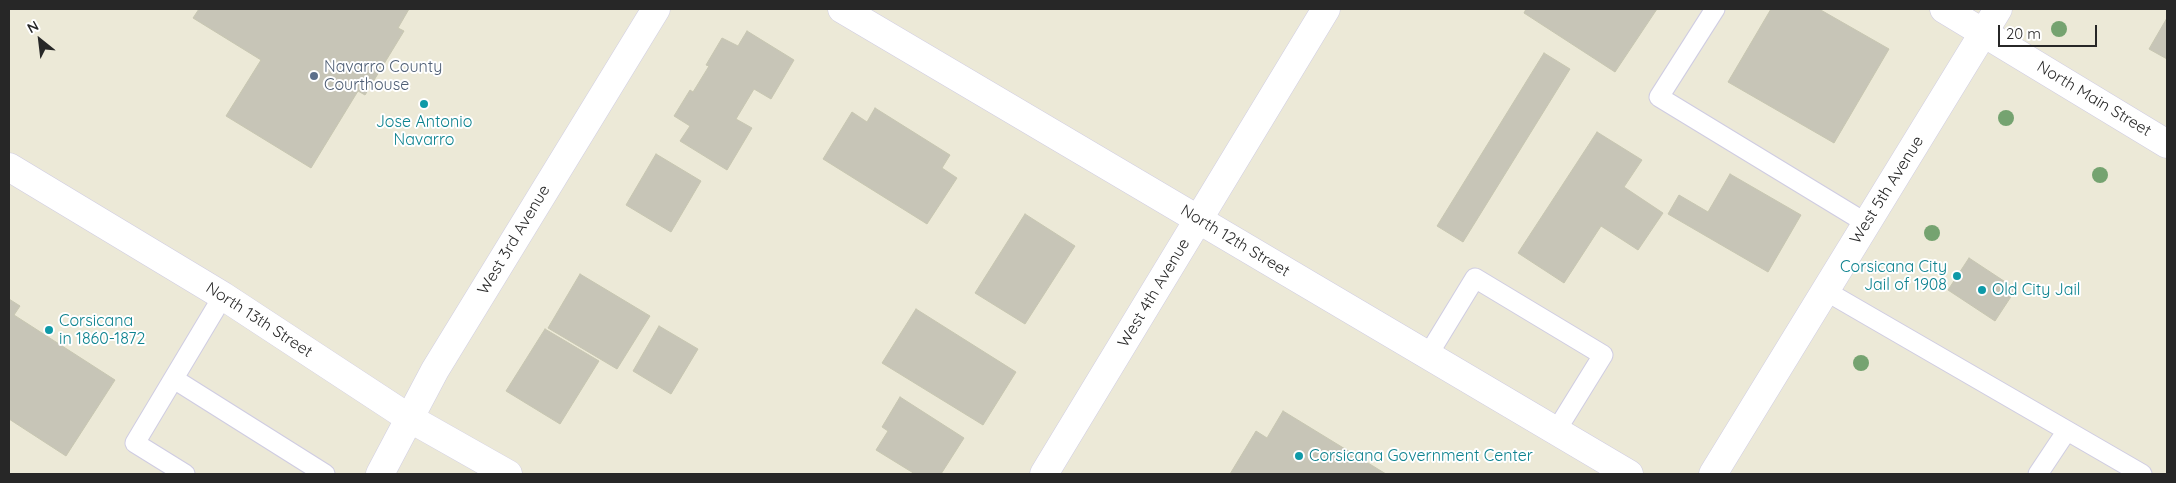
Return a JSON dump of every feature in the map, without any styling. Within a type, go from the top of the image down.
[{"type":"street","name":"West 3rd Avenue","points":[[380,474],[435,370],[656,9]]},
{"type":"street","name":"North 12th Street","points":[[842,9],[1626,474]]},
{"type":"street","name":"West 4th Avenue","points":[[1044,474],[1326,9]]},
{"type":"street","name":"North Main Street","points":[[1944,9],[2167,144]]},
{"type":"street","name":"West 5th Avenue","points":[[1713,474],[1824,290],[1998,9]]},
{"type":"street","name":"North 13th Street","points":[[9,167],[223,296],[409,418],[508,474]]},
{"type":"lane","points":[[1715,9],[1659,97],[1866,223]]},
{"type":"lane","points":[[1428,355],[1476,278],[1603,355],[1556,431]]},
{"type":"lane","points":[[1824,290],[2066,432],[2142,474]]},
{"type":"lane","points":[[185,474],[134,443],[223,296]]},
{"type":"lane","points":[[174,378],[325,474]]},
{"type":"lane","points":[[2038,474],[2066,432]]},
{"type":"building","name":"Navarro County Courthouse","points":[[199,9],[409,9],[398,28],[404,31],[365,95],[358,91],[311,168],[226,116],[261,60],[193,18]]},
{"type":"building","points":[[1526,9],[1657,9],[1615,72],[1524,13]]},
{"type":"building","points":[[1771,9],[1819,9],[1889,49],[1834,143],[1728,82]]},
{"type":"building","points":[[2167,18],[2167,59],[2149,49]]},
{"type":"building","points":[[747,31],[794,60],[771,99],[754,89],[736,119],[752,128],[727,170],[680,141],[690,126],[674,116],[690,90],[693,92],[709,66],[706,65],[722,38],[738,46]]},
{"type":"building","points":[[1544,53],[1570,69],[1463,242],[1437,226]]},
{"type":"building","points":[[875,108],[950,155],[942,168],[957,178],[927,224],[823,159],[852,112],[867,122]]},
{"type":"building","points":[[1597,132],[1642,160],[1624,187],[1663,213],[1638,250],[1601,226],[1564,283],[1518,253]]},
{"type":"building","points":[[656,154],[701,181],[671,232],[626,205]]},
{"type":"building","points":[[1730,174],[1801,215],[1768,272],[1668,214],[1679,195],[1708,212]]},
{"type":"building","points":[[1025,214],[1075,246],[1025,324],[975,293]]},
{"type":"building","name":"Old City Jail","points":[[1969,258],[2016,289],[1995,321],[1948,290]]},
{"type":"building","points":[[580,274],[650,316],[617,369],[548,328]]},
{"type":"building","points":[[9,299],[20,306],[14,315],[115,380],[66,456],[9,419]]},
{"type":"building","points":[[916,309],[1016,372],[983,425],[882,363]]},
{"type":"building","points":[[659,326],[698,349],[671,394],[633,371]]},
{"type":"building","points":[[545,329],[599,361],[560,424],[506,391]]},
{"type":"building","points":[[900,397],[964,438],[941,474],[915,474],[876,450],[888,431],[882,427]]},
{"type":"building","name":"Corsicana Government Center","points":[[1283,411],[1386,474],[1230,474],[1256,431],[1267,438]]},
{"type":"place","name":"Navarro County Courthouse","points":[[314,76]]},
{"type":"place","name":"Jose Antonio Navarro","points":[[424,104]]},
{"type":"place","name":"Corsicana City Jail of 1908","points":[[1957,276]]},
{"type":"place","name":"Old City Jail","points":[[1982,290]]},
{"type":"place","name":"Corsicana in 1860-1872","points":[[49,330]]},
{"type":"place","name":"Corsicana Government Center","points":[[1299,456]]}]
